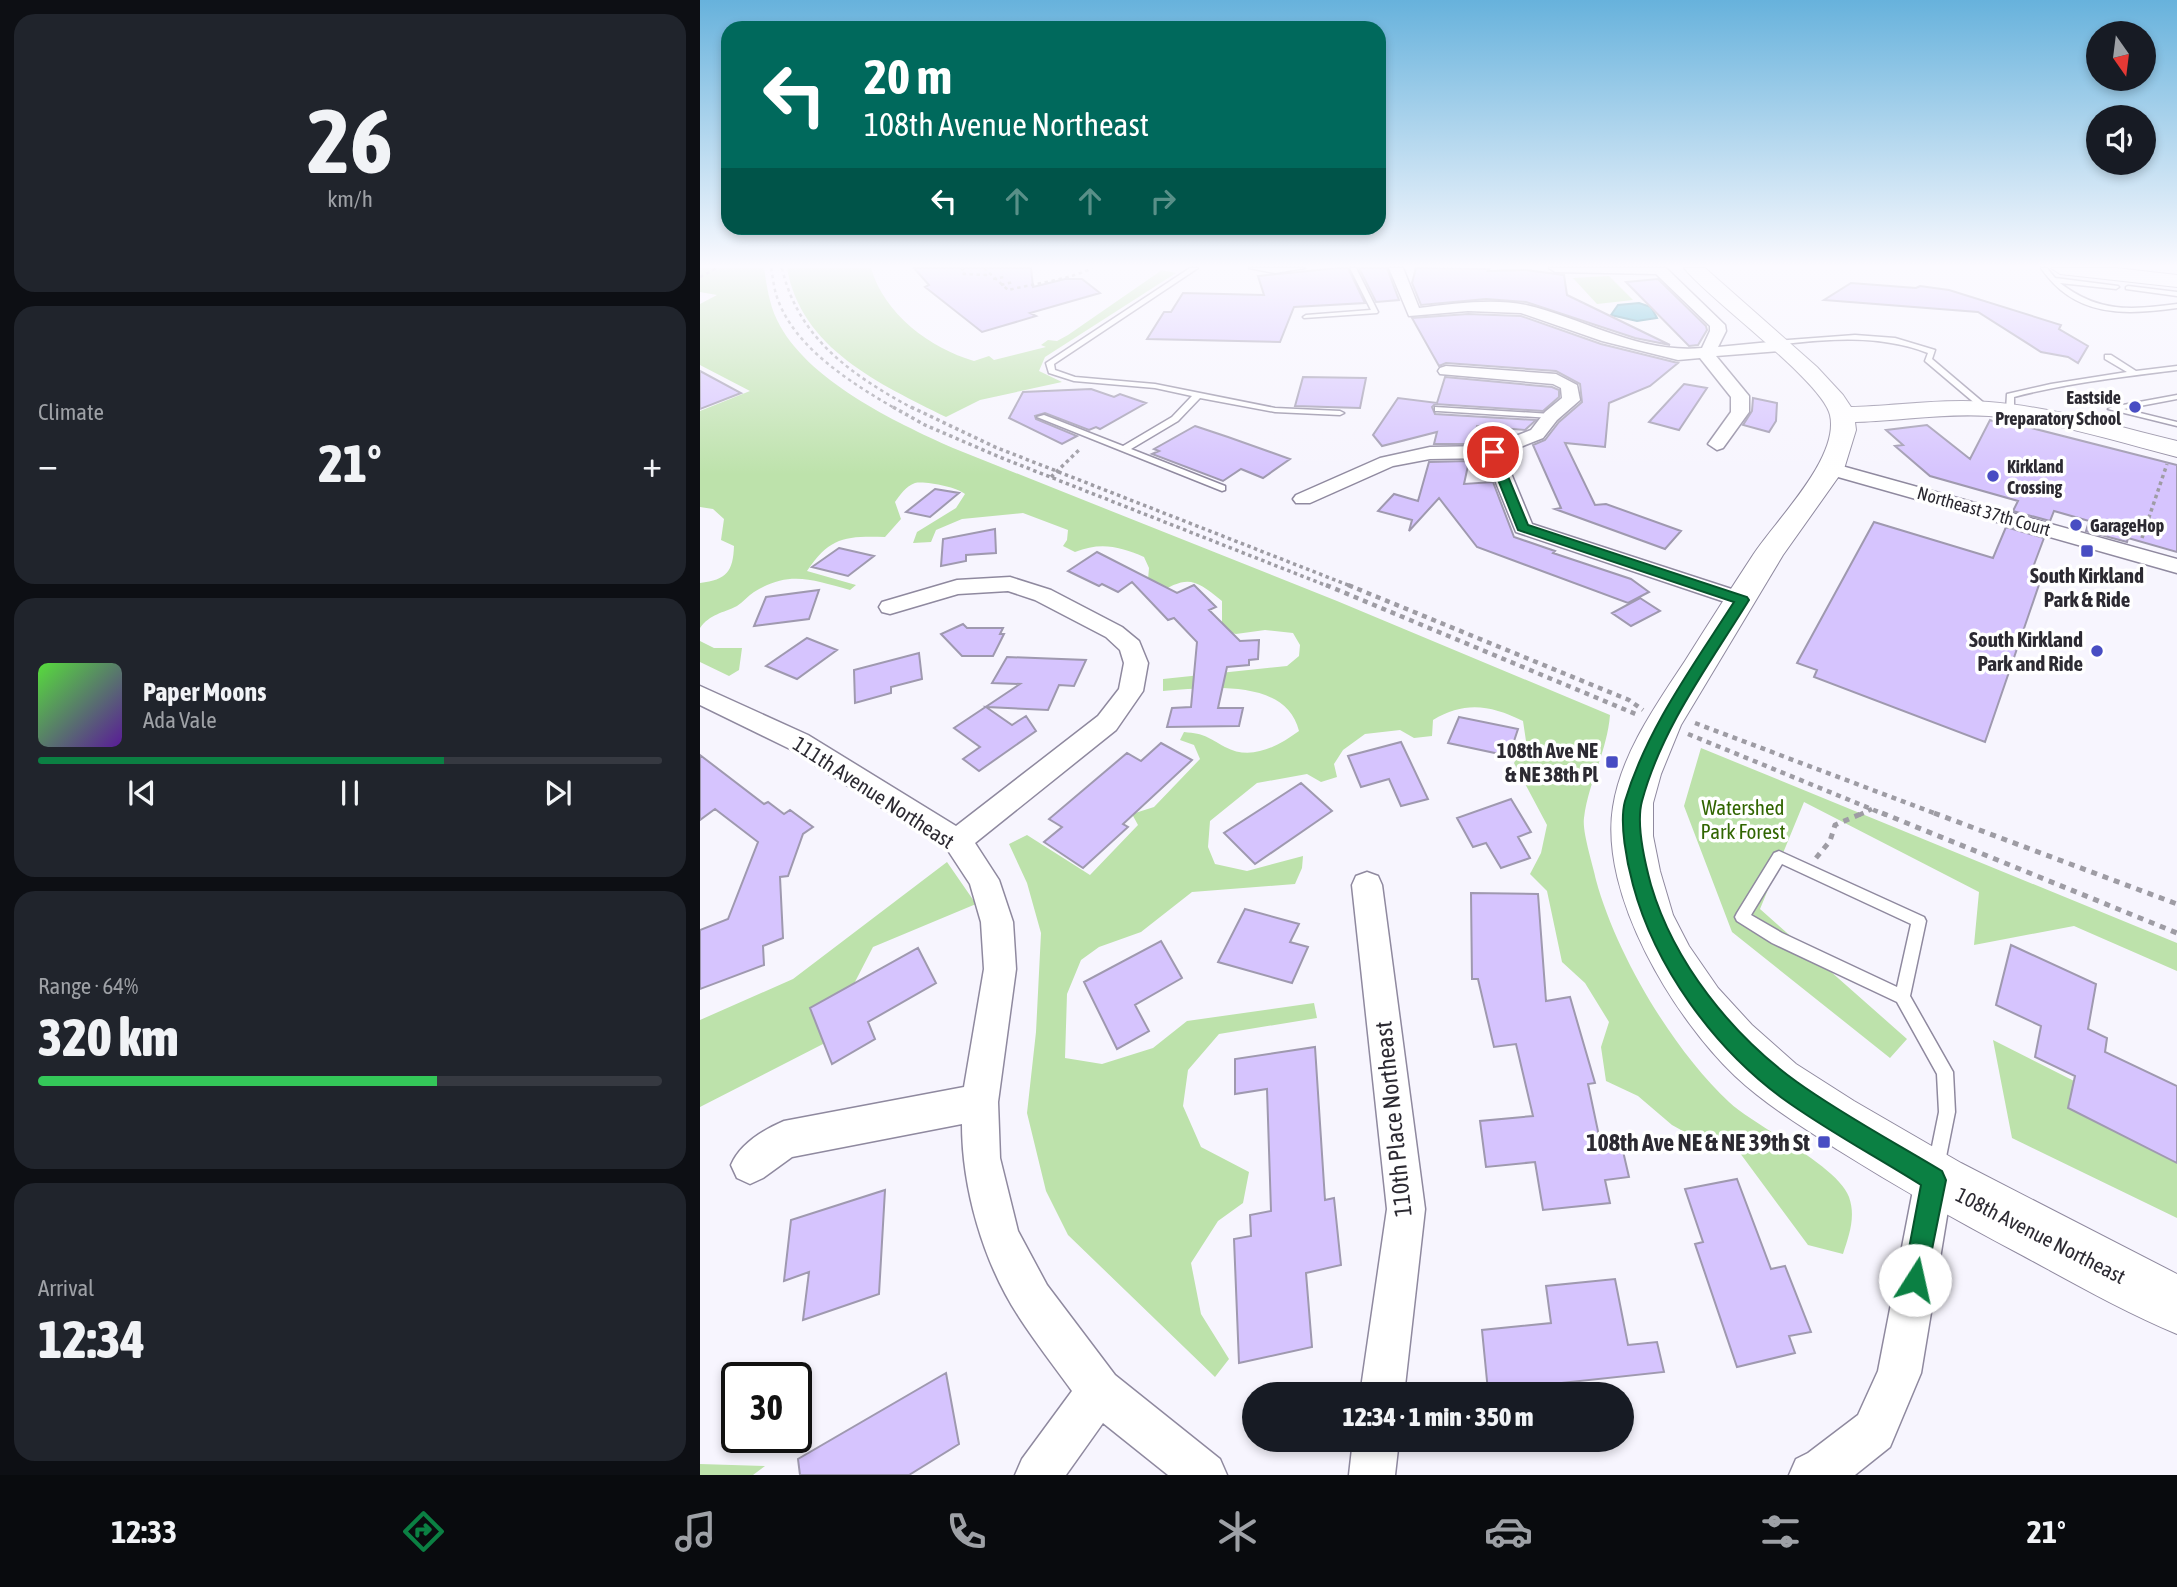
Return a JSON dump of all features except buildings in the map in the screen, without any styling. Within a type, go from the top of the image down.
[{"type":"main road","points":[[1770,337],[1835,400],[1842,423]]},
{"type":"main road","points":[[1769,553],[1781,516],[1842,423],[1951,408],[1999,410],[2110,421],[2172,454]]},
{"type":"main road","name":"108th Avenue Northeast","points":[[1842,423],[1831,468],[1769,553],[1663,724],[1632,804],[1635,860],[1648,908],[1674,961],[1707,1008],[1751,1058],[1790,1090],[1934,1180],[2177,1305]]},
{"type":"street","points":[[1604,337],[1678,355],[1706,355],[1778,344]]},
{"type":"street","points":[[1706,355],[1715,337]]},
{"type":"street","points":[[1706,355],[1740,396],[1740,412],[1717,444]]},
{"type":"street","points":[[1303,499],[1387,462],[1430,453],[1493,452],[1537,434],[1551,416],[1571,400],[1572,390],[1565,381],[1446,372]]},
{"type":"street","points":[[1493,452],[1523,528],[1742,600]]},
{"type":"street","name":"Northeast 37th Court","points":[[1831,468],[2177,566]]},
{"type":"street","points":[[890,607],[957,587],[1010,584],[1043,595],[1114,632],[1131,648],[1136,663],[1131,691],[1107,723],[957,841]]},
{"type":"street","name":"111th Avenue Northeast","points":[[700,695],[799,742],[957,841],[984,880],[997,922],[1000,969],[980,1102],[981,1158],[1000,1236],[1032,1300],[1099,1391],[1205,1475]]},
{"type":"street","name":"110th Place Northeast","points":[[1367,885],[1406,1209],[1384,1382]]},
{"type":"street","points":[[750,1165],[784,1140],[980,1102]]},
{"type":"street","points":[[1812,1475],[1823,1471],[1874,1431],[1899,1373],[1934,1180]]},
{"type":"street","points":[[1038,1475],[1099,1391]]},
{"type":"street","points":[[1372,1475],[1375,1452]]},
{"type":"lane","points":[[1090,337],[1050,363],[1052,371],[1074,379],[1155,386],[1275,410],[1340,413]]},
{"type":"lane","points":[[1778,344],[1868,338],[1919,346],[1932,352],[1928,359],[1999,410],[2010,397],[2032,390],[2177,368]]},
{"type":"lane","points":[[2108,357],[2136,373]]},
{"type":"lane","points":[[1124,449],[1175,419],[1198,395]]},
{"type":"lane","points":[[2110,421],[2177,397]]},
{"type":"lane","points":[[1438,409],[1551,416]]},
{"type":"lane","points":[[1041,417],[1222,488]]},
{"type":"lane","points":[[2110,421],[2177,425]]},
{"type":"lane","points":[[1902,997],[1919,921],[1779,857],[1742,917],[1777,938],[1902,997],[1945,1072],[1947,1112],[1934,1180]]},
{"type":"path","points":[[801,337],[808,346],[840,373],[868,393],[925,425],[1248,553],[1637,714]]},
{"type":"path","points":[[814,337],[858,376],[898,400],[979,440],[1502,648],[1629,700],[1643,710]]},
{"type":"path","points":[[1051,477],[1092,437]]},
{"type":"path","points":[[2140,543],[2172,454]]},
{"type":"path","points":[[1694,723],[2177,904]]},
{"type":"path","points":[[1690,735],[2177,933]]},
{"type":"path","points":[[1806,870],[1829,841],[1835,825],[1872,809]]},
{"type":"green space","points":[[700,337],[788,337],[809,362],[854,397],[953,448],[1337,601],[1610,715],[1605,742],[1589,792],[1584,824],[1596,880],[1617,939],[1649,999],[1687,1056],[1708,1081],[1741,1112],[1813,1159],[1842,1185],[1849,1197],[1852,1212],[1843,1254],[1808,1245],[1737,1149],[1699,1140],[1672,1125],[1638,1096],[1606,1081],[1601,1047],[1609,1022],[1585,983],[1562,962],[1547,891],[1530,874],[1541,853],[1547,825],[1514,763],[1526,741],[1523,721],[1500,711],[1478,707],[1456,710],[1433,720],[1432,736],[1414,738],[1400,730],[1365,734],[1343,750],[1334,764],[1337,777],[1321,782],[1307,774],[1257,783],[1210,821],[1208,847],[1215,864],[1247,871],[1303,856],[1302,868],[1295,884],[1192,892],[1141,932],[1099,947],[1081,960],[1067,994],[1065,1058],[1102,1064],[1153,1048],[1187,1021],[1314,1003],[1317,1018],[1219,1034],[1188,1070],[1183,1106],[1201,1147],[1249,1172],[1243,1203],[1218,1221],[1191,1263],[1201,1314],[1229,1359],[1215,1377],[1068,1235],[1046,1191],[1027,1113],[1036,1032],[1041,933],[1027,883],[1009,844],[1027,835],[1090,875],[1138,825],[1132,814],[1154,807],[1200,759],[1194,745],[1180,740],[1184,732],[1202,735],[1244,753],[1273,747],[1299,731],[1291,714],[1278,702],[1262,694],[1222,688],[1163,691],[1163,679],[1287,666],[1299,656],[1300,645],[1293,633],[1265,630],[1236,634],[1222,631],[1222,601],[1204,587],[1183,582],[1155,595],[1147,591],[1149,568],[1144,557],[1126,550],[1101,546],[1075,552],[1063,546],[1068,530],[1023,513],[962,519],[936,530],[931,542],[913,543],[917,532],[956,508],[965,494],[948,487],[920,483],[909,486],[895,502],[901,519],[885,537],[859,537],[840,541],[823,551],[807,571],[856,585],[850,590],[801,579],[779,581],[754,592],[737,606],[712,617],[700,628],[700,583],[717,579],[727,573],[734,546],[721,540],[724,519],[713,509],[700,507],[700,411],[750,391],[700,365]]},
{"type":"green space","points":[[822,337],[924,337],[974,361],[989,356],[994,360],[1046,347],[1041,345],[1048,340],[1076,337],[1045,357],[1039,371],[1062,382],[980,400],[946,417],[870,377]]},
{"type":"green space","points":[[700,641],[714,648],[742,648],[739,670],[729,676],[700,662]]},
{"type":"green space","name":"Watershed Park Forest","points":[[1701,748],[2177,943],[2177,971],[2074,926],[1974,945],[1979,892],[1804,802],[1760,909],[1907,1039],[1890,1058],[1732,932],[1684,806]]},
{"type":"green space","points":[[947,862],[976,904],[873,947],[823,1044],[700,1107],[700,1020],[793,979]]},
{"type":"green space","points":[[1993,1040],[2177,1133],[2177,1218],[2012,1138]]},
{"type":"green space","points":[[700,1464],[765,1466],[753,1475],[700,1475]]},
{"type":"place","name":"Eastside Preparatory School","points":[[2135,407]]},
{"type":"place","name":"Kirkland Crossing","points":[[1993,476]]},
{"type":"place","name":"GarageHop","points":[[2076,525]]},
{"type":"place","name":"South Kirkland Park & Ride","points":[[2087,551]]},
{"type":"place","name":"South Kirkland Park and Ride","points":[[2097,651]]},
{"type":"place","name":"108th Ave NE & NE 38th Pl","points":[[1612,762]]},
{"type":"place","name":"108th Ave NE & NE 39th St","points":[[1824,1142]]},
{"type":"route","points":[[1493,452],[1523,528],[1742,600],[1663,724],[1632,804],[1635,860],[1648,908],[1674,961],[1707,1008],[1751,1058],[1790,1090],[1934,1180],[1915,1280]]}]
